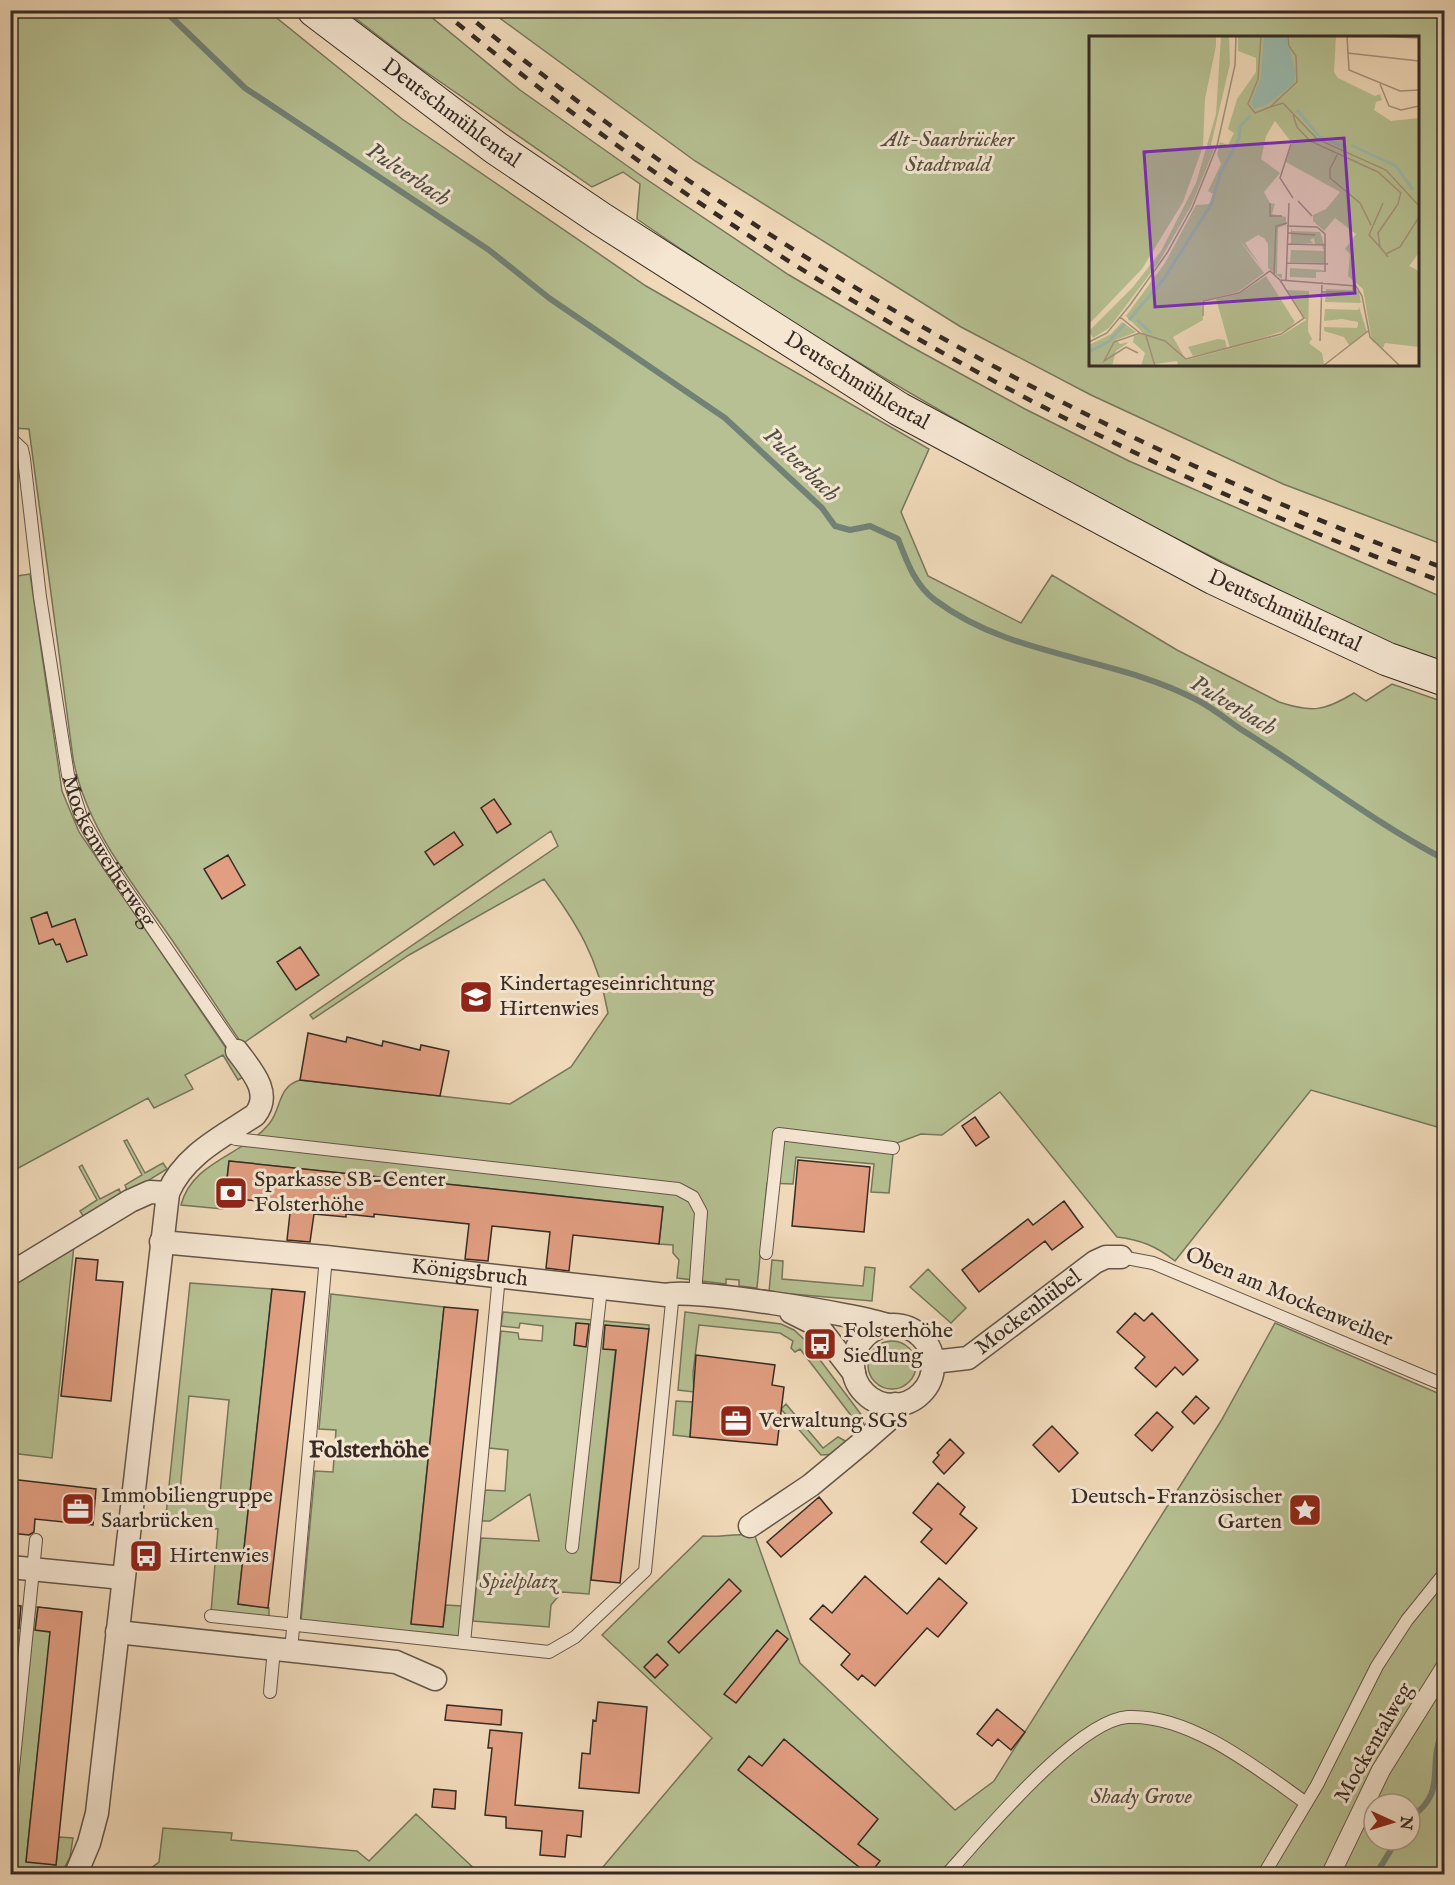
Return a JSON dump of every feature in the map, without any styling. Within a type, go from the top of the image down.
[{"type":"main road","name":"Deutschmühlental","points":[[314,10],[496,148],[601,219],[898,409],[1214,578],[1388,659],[1444,679]]},
{"type":"street","name":"Mockenweiherweg","points":[[168,1193],[175,1177],[191,1158],[255,1115],[264,1099],[261,1088],[237,1051]]},
{"type":"street","points":[[10,1274],[130,1201],[150,1192],[168,1193],[97,1814],[89,1843],[76,1875]]},
{"type":"street","name":"Königsbruch","points":[[161,1242],[326,1257],[666,1295],[684,1293],[871,1319],[887,1325],[901,1325],[914,1330],[930,1350],[933,1362]]},
{"type":"street","name":"Mockenhübel","points":[[933,1362],[968,1358],[1095,1262],[1106,1257],[1122,1257]]},
{"type":"street","name":"Königsbruch","points":[[780,1305],[817,1325],[854,1372],[865,1392],[884,1403],[895,1404]]},
{"type":"street","points":[[854,1372],[858,1346],[870,1332],[887,1325]]},
{"type":"street","points":[[750,1526],[811,1485],[863,1442],[887,1421],[895,1404],[907,1402],[918,1396],[929,1381],[933,1362]]},
{"type":"street","points":[[22,1568],[123,1578]]},
{"type":"street","points":[[117,1632],[396,1662],[435,1679]]},
{"type":"street","name":"Mockentalweg","points":[[1331,1875],[1381,1770],[1444,1669]]},
{"type":"lane","name":"Mockenweiherweg","points":[[10,438],[22,449],[24,459],[40,597],[73,797],[90,835],[109,865],[237,1051]]},
{"type":"lane","points":[[766,1253],[779,1134],[893,1148]]},
{"type":"lane","points":[[211,1616],[549,1652],[575,1637],[645,1571],[684,1293],[701,1212],[693,1197],[678,1189],[225,1136]]},
{"type":"lane","points":[[270,1692],[294,1624],[326,1257]]},
{"type":"lane","name":"Oben am Mockenweiher","points":[[1122,1257],[1169,1269],[1437,1382]]},
{"type":"lane","points":[[464,1643],[499,1276]]},
{"type":"lane","points":[[572,1547],[601,1288]]},
{"type":"lane","points":[[10,1798],[22,1568],[36,1540]]},
{"type":"lane","points":[[1264,1875],[1306,1803],[1377,1666],[1407,1620],[1444,1574]]},
{"type":"lane","points":[[947,1875],[1043,1773],[1096,1728],[1126,1717],[1160,1719],[1179,1726],[1252,1764],[1306,1803]]},
{"type":"green space","points":[[10,11],[268,11],[402,119],[646,286],[929,449],[901,512],[928,576],[1021,623],[1052,575],[1177,650],[1279,702],[1310,709],[1335,704],[1354,693],[1366,701],[1392,684],[1444,702],[1444,1129],[1311,1090],[1175,1261],[1148,1244],[1117,1237],[1000,1092],[942,1135],[921,1134],[894,1144],[889,1193],[871,1192],[874,1164],[796,1157],[793,1184],[767,1183],[757,1288],[739,1286],[739,1280],[726,1279],[726,1284],[677,1278],[679,1260],[673,1253],[673,1245],[659,1244],[663,1207],[229,1161],[223,1209],[181,1205],[187,1190],[196,1178],[207,1168],[246,1144],[269,1124],[284,1093],[293,1083],[300,1080],[510,1104],[571,1067],[608,1013],[604,993],[585,942],[567,911],[544,879],[409,955],[313,1019],[310,1015],[558,846],[551,831],[242,1044],[109,848],[87,805],[73,758],[29,429],[11,428]]},
{"type":"green space","points":[[346,11],[424,11],[520,90],[643,177],[789,275],[908,345],[1025,409],[1129,461],[1444,598],[1444,664],[1422,658],[1219,560],[1020,456],[922,400],[730,282],[637,219],[640,184],[623,172],[592,187],[416,65]]},
{"type":"green space","name":"Alt-Saarbrücker Stadtwald","points":[[490,11],[1444,11],[1444,545],[1283,484],[1091,395],[961,327],[695,161]]},
{"type":"green space","points":[[30,574],[62,791],[79,832],[245,1076],[238,1080],[223,1055],[185,1075],[193,1089],[154,1108],[148,1098],[11,1172],[10,577]]},
{"type":"green space","points":[[127,1140],[145,1173],[163,1163],[167,1169],[128,1193],[125,1185],[142,1175],[124,1141]]},
{"type":"green space","points":[[82,1165],[100,1199],[119,1189],[122,1196],[85,1219],[80,1211],[97,1200],[79,1167]]},
{"type":"green space","points":[[74,1245],[52,1458],[11,1453],[10,1285]]},
{"type":"green space","points":[[772,1260],[783,1261],[782,1279],[863,1286],[865,1267],[875,1268],[872,1301],[769,1292]]},
{"type":"green space","points":[[928,1269],[966,1308],[951,1323],[910,1287]]},
{"type":"green space","points":[[190,1283],[272,1289],[238,1604],[269,1608],[269,1618],[211,1612],[218,1529],[165,1525]],"holes":[[[189,1396],[229,1400],[220,1494],[180,1491]]]},
{"type":"green space","points":[[331,1294],[444,1307],[411,1623],[443,1627],[446,1605],[462,1606],[459,1636],[301,1621],[315,1471],[333,1472],[336,1430],[319,1429]]},
{"type":"green space","name":"Spielplatz","points":[[503,1312],[649,1325],[649,1329],[618,1327],[589,1594],[562,1592],[551,1605],[549,1627],[473,1621],[481,1538],[539,1541],[530,1494],[490,1521],[482,1521],[485,1490],[505,1491],[508,1450],[489,1448],[501,1331],[518,1333],[519,1339],[542,1341],[543,1326],[520,1323],[519,1328],[501,1326]]},
{"type":"green space","points":[[685,1312],[781,1324],[794,1330],[805,1340],[863,1417],[864,1429],[859,1434],[850,1427],[856,1422],[800,1349],[795,1352],[791,1348],[793,1341],[780,1333],[699,1325],[693,1373],[694,1392],[678,1390]]},
{"type":"green space","name":"Deutsch-Französischer Garten","points":[[1275,1323],[1444,1394],[1444,1874],[597,1874],[712,1738],[602,1635],[703,1536],[755,1536],[800,1663],[955,1810],[994,1781],[1221,1421]]},
{"type":"green space","points":[[892,1341],[909,1348],[916,1365],[909,1382],[892,1389],[875,1382],[868,1365],[875,1348]]},
{"type":"green space","points":[[676,1401],[693,1402],[690,1437],[673,1435]]},
{"type":"green space","points":[[786,1404],[823,1448],[838,1437],[849,1443],[838,1454],[821,1455],[781,1409]]},
{"type":"green space","points":[[34,1607],[53,1609],[26,1861],[56,1865],[59,1837],[73,1838],[70,1857],[61,1874],[11,1874],[10,1692],[15,1689],[11,1688],[11,1627],[22,1629]]},
{"type":"green space","points":[[416,1814],[480,1874],[143,1874],[159,1862],[163,1828],[232,1833],[231,1840],[357,1851],[369,1861]]},
{"type":"building","points":[[494,799],[511,824],[497,833],[481,808]]},
{"type":"building","points":[[454,832],[463,845],[434,865],[425,852]]},
{"type":"building","points":[[228,855],[245,885],[222,899],[204,869]]},
{"type":"building","points":[[47,912],[52,927],[75,919],[87,955],[67,962],[60,944],[56,945],[53,939],[39,944],[31,918]]},
{"type":"building","points":[[300,947],[319,975],[296,990],[277,962]]},
{"type":"building","points":[[308,1033],[346,1042],[347,1037],[382,1046],[383,1041],[420,1050],[421,1045],[449,1051],[440,1096],[300,1080]]},
{"type":"building","points":[[975,1117],[989,1137],[976,1146],[962,1126]]},
{"type":"building","points":[[798,1160],[870,1167],[864,1232],[792,1226]]},
{"type":"building","points":[[229,1161],[663,1207],[659,1244],[573,1235],[569,1271],[546,1268],[550,1232],[492,1226],[488,1261],[465,1259],[469,1224],[374,1214],[374,1217],[346,1214],[346,1217],[314,1214],[310,1242],[287,1240],[291,1204],[225,1198]]},
{"type":"building","points":[[1064,1201],[1083,1227],[1052,1250],[1045,1241],[979,1292],[962,1270],[1028,1219],[1033,1225]]},
{"type":"building","points":[[76,1258],[98,1260],[96,1280],[123,1282],[111,1401],[61,1396]]},
{"type":"building","points":[[272,1289],[305,1292],[268,1608],[238,1604]]},
{"type":"building","points":[[444,1307],[478,1310],[443,1627],[411,1624]]},
{"type":"building","points":[[1135,1313],[1144,1321],[1152,1313],[1198,1360],[1183,1375],[1175,1367],[1156,1387],[1135,1368],[1145,1357],[1117,1332]]},
{"type":"building","points":[[576,1323],[589,1324],[586,1347],[574,1345]]},
{"type":"building","points":[[605,1325],[649,1329],[620,1583],[591,1580],[616,1350],[603,1349]]},
{"type":"building","name":"Verwaltung SGS","points":[[696,1355],[775,1365],[772,1385],[784,1387],[777,1445],[690,1437]]},
{"type":"building","points":[[1196,1396],[1209,1408],[1194,1424],[1182,1412]]},
{"type":"building","points":[[1157,1412],[1173,1427],[1152,1451],[1135,1435]]},
{"type":"building","points":[[1052,1426],[1078,1453],[1059,1472],[1033,1445]]},
{"type":"building","points":[[950,1439],[964,1453],[944,1474],[933,1462],[939,1455],[937,1453]]},
{"type":"building","points":[[10,1479],[96,1489],[93,1525],[35,1519],[34,1532],[29,1535],[10,1533]]},
{"type":"building","points":[[938,1483],[965,1507],[960,1514],[977,1528],[946,1564],[921,1542],[932,1529],[913,1513]]},
{"type":"building","points":[[819,1497],[832,1513],[781,1557],[767,1542]]},
{"type":"building","points":[[865,1576],[907,1614],[939,1578],[967,1603],[938,1637],[927,1628],[875,1686],[862,1675],[858,1680],[841,1665],[850,1654],[810,1619],[823,1605],[832,1613]]},
{"type":"building","points":[[729,1579],[741,1591],[679,1653],[668,1642]]},
{"type":"building","points":[[12,1605],[21,1606],[19,1628],[10,1627]]},
{"type":"building","points":[[38,1607],[82,1612],[56,1865],[26,1862],[50,1632],[35,1630]]},
{"type":"building","points":[[777,1630],[788,1639],[736,1703],[724,1694]]},
{"type":"building","points":[[657,1654],[668,1665],[655,1678],[644,1667]]},
{"type":"building","points":[[598,1702],[647,1707],[639,1793],[579,1788],[582,1753],[590,1754],[593,1720],[596,1721]]},
{"type":"building","points":[[447,1705],[502,1710],[501,1725],[445,1720]]},
{"type":"building","points":[[997,1709],[1025,1732],[1011,1750],[998,1739],[992,1746],[977,1734]]},
{"type":"building","points":[[490,1730],[522,1733],[515,1805],[583,1811],[581,1837],[567,1835],[565,1857],[540,1855],[542,1831],[506,1828],[506,1817],[485,1815],[492,1748],[488,1748]]},
{"type":"building","points":[[784,1739],[878,1819],[858,1844],[880,1861],[869,1875],[738,1770],[749,1756],[762,1766]]},
{"type":"building","points":[[434,1789],[456,1791],[455,1809],[432,1807]]},
{"type":"waterway","name":"Pulverbach","points":[[164,10],[245,88],[489,250],[549,298],[725,418],[822,508],[835,526],[850,530],[870,526],[898,539],[917,580],[935,600],[965,619],[997,634],[1030,646],[1132,674],[1165,685],[1197,700],[1367,813],[1444,859]]},
{"type":"waterway","points":[[1422,1808],[1430,1798],[1435,1777],[1436,1754],[1444,1729]]},
{"type":"waterway","points":[[1376,1874],[1390,1852]]},
{"type":"railway","points":[[441,10],[555,100],[673,184],[794,264],[918,339],[1046,408],[1176,472],[1309,530],[1444,582]]},
{"type":"railway","points":[[461,10],[573,98],[688,180],[807,258],[929,331],[1054,398],[1182,460],[1312,517],[1444,568]]},
{"type":"place","name":"Kindertageseinrichtung Hirtenwies","points":[[476,997]]},
{"type":"place","name":"Sparkasse SB-Center Folsterhöhe","points":[[231,1193]]},
{"type":"place","name":"Folsterhöhe Siedlung","points":[[820,1344]]},
{"type":"place","name":"Verwaltung SGS","points":[[736,1421]]},
{"type":"place","name":"Immobiliengruppe Saarbrücken","points":[[78,1509]]},
{"type":"place","name":"Deutsch-Französischer Garten","points":[[1305,1510]]},
{"type":"place","name":"Hirtenwies","points":[[146,1556]]},
{"type":"district","name":"Folsterhöhe","points":[[369,1450]]},
{"type":"park label","name":"Shady Grove","points":[[1141,1797]]}]
